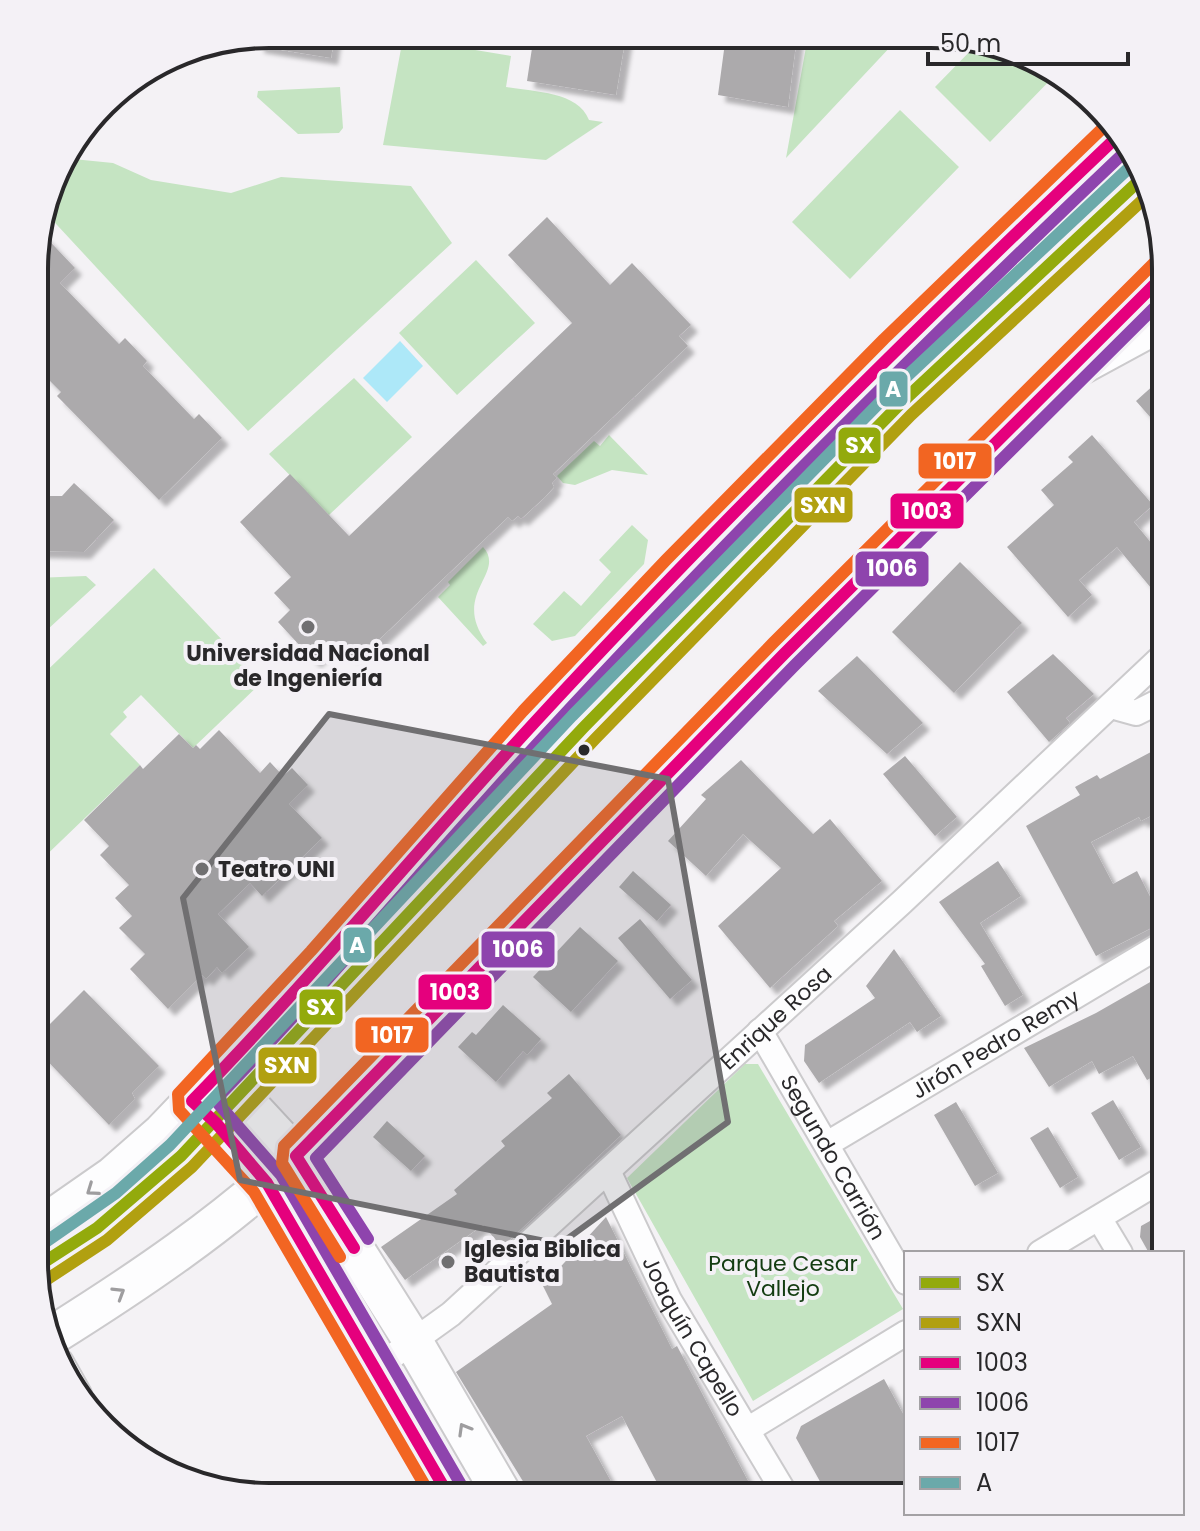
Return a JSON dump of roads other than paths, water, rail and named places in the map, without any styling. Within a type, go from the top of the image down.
[{"type":"main road","points":[[48,1221],[113,1176],[192,1101],[440,825],[706,540],[920,322],[1111,142]]},
{"type":"main road","points":[[60,1331],[152,1272],[267,1183],[296,1156],[1040,395],[1152,287]]},
{"type":"main road","points":[[219,1073],[296,1156],[414,1343],[495,1483]]},
{"type":"main road","points":[[192,1101],[216,1123],[267,1183],[442,1483]]},
{"type":"street","points":[[1040,395],[1152,334]]},
{"type":"street","name":"Enrique Rosa","points":[[376,1368],[451,1314],[1152,666]]},
{"type":"street","points":[[1114,703],[1118,708],[1136,713],[1152,705]]},
{"type":"street","name":"Jirón Pedro Remy","points":[[827,1144],[1152,950]]},
{"type":"street","name":"Segundo Carrión","points":[[760,1031],[904,1279]]},
{"type":"street","name":"Joaquín Capello","points":[[608,1171],[669,1300],[779,1483]]},
{"type":"street","points":[[1043,1251],[1152,1186]]},
{"type":"street","points":[[1099,1218],[1119,1251]]},
{"type":"street","points":[[747,1430],[904,1334]]},
{"type":"water","points":[[400,341],[423,366],[387,402],[363,378]]},
{"type":"place","name":"Universidad Nacional de Ingeniería","points":[[308,627]]},
{"type":"place","name":"Teatro UNI","points":[[202,869]]},
{"type":"place","name":"Iglesia Biblica Bautista","points":[[448,1262]]},
{"type":"park label","name":"Parque Cesar Vallejo","points":[[783,1276]]}]
